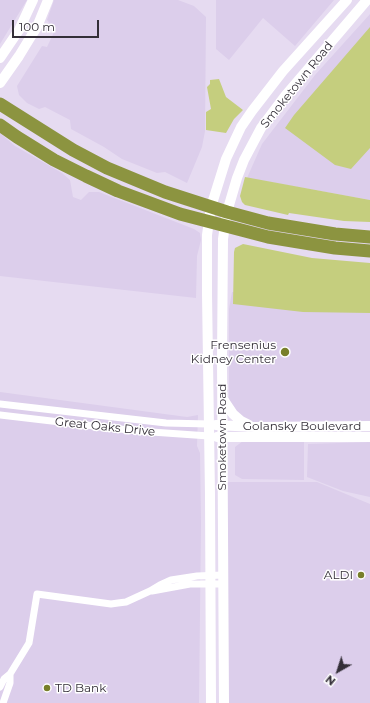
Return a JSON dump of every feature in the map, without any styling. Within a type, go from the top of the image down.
[{"type":"highway","points":[[0,104],[67,147],[107,168],[165,192],[227,212],[268,223],[302,229],[370,237]]},
{"type":"highway","points":[[0,125],[41,152],[86,176],[145,201],[208,222],[268,237],[300,243],[370,252]]},
{"type":"main road","points":[[0,58],[18,30],[33,0]]},
{"type":"main road","points":[[0,83],[19,56],[37,26],[48,0]]},
{"type":"main road","name":"Smoketown Road","points":[[211,703],[207,294],[208,222],[219,178],[226,159],[252,111],[288,66],[347,0]]},
{"type":"main road","name":"Smoketown Road","points":[[224,703],[222,282],[227,212],[244,160],[261,128],[285,96],[367,0]]},
{"type":"main road","points":[[222,396],[236,417],[244,423],[255,427]]},
{"type":"main road","name":"Golansky Boulevard","points":[[209,424],[255,427],[370,426]]},
{"type":"main road","name":"Golansky Boulevard","points":[[209,436],[370,437]]},
{"type":"street","name":"Great Oaks Drive","points":[[0,404],[166,423],[209,424]]},
{"type":"street","name":"Great Oaks Drive","points":[[0,415],[137,431],[209,436]]},
{"type":"street","points":[[0,687],[4,678],[10,674],[30,642],[37,594],[106,603],[118,603],[126,602],[150,591],[160,584],[171,580],[186,577],[223,580]]},
{"type":"street","points":[[3,703],[10,681],[10,674]]},
{"type":"shaded area","points":[[0,0],[27,0],[0,44]]},
{"type":"shaded area","points":[[54,0],[178,0],[194,6],[206,17],[205,131],[202,147],[187,183],[165,172],[157,173],[122,159],[104,147],[71,129],[70,120],[45,107],[39,109],[27,103],[19,95],[17,86],[42,46],[47,47],[56,28],[47,20]]},
{"type":"shaded area","points":[[216,0],[334,0],[295,46],[263,18],[229,60],[216,49]]},
{"type":"shaded area","points":[[370,14],[370,200],[247,178],[262,144],[315,75]]},
{"type":"shaded area","points":[[0,133],[15,146],[62,173],[70,180],[73,197],[81,200],[89,192],[99,192],[194,229],[200,233],[201,240],[197,256],[196,298],[0,276]]},
{"type":"shaded area","points":[[232,292],[342,302],[370,299],[370,423],[258,424],[243,420],[229,399],[229,309]]},
{"type":"shaded area","points":[[0,392],[187,417],[198,415],[197,446],[200,453],[201,523],[199,703],[0,703]]},
{"type":"shaded area","points":[[243,441],[304,441],[304,480],[242,479],[235,475],[235,447]]},
{"type":"shaded area","points":[[370,442],[370,497],[343,491],[307,477],[308,444]]},
{"type":"shaded area","points":[[223,482],[317,482],[370,504],[370,703],[224,703]]},
{"type":"green space","points":[[370,27],[370,148],[351,169],[335,165],[285,128],[294,115]]},
{"type":"green space","points":[[219,79],[226,97],[243,110],[234,119],[226,133],[206,130],[206,112],[211,109],[207,87],[210,84],[210,80]]},
{"type":"green space","points":[[245,177],[370,200],[370,222],[344,221],[289,213],[288,215],[245,205],[240,196]]},
{"type":"green space","points":[[243,244],[312,258],[370,263],[370,313],[303,312],[233,304],[234,252],[235,248]]},
{"type":"place","name":"Frensenius Kidney Center","points":[[285,352]]},
{"type":"place","name":"ALDI","points":[[361,575]]},
{"type":"place","name":"TD Bank","points":[[47,688]]}]
